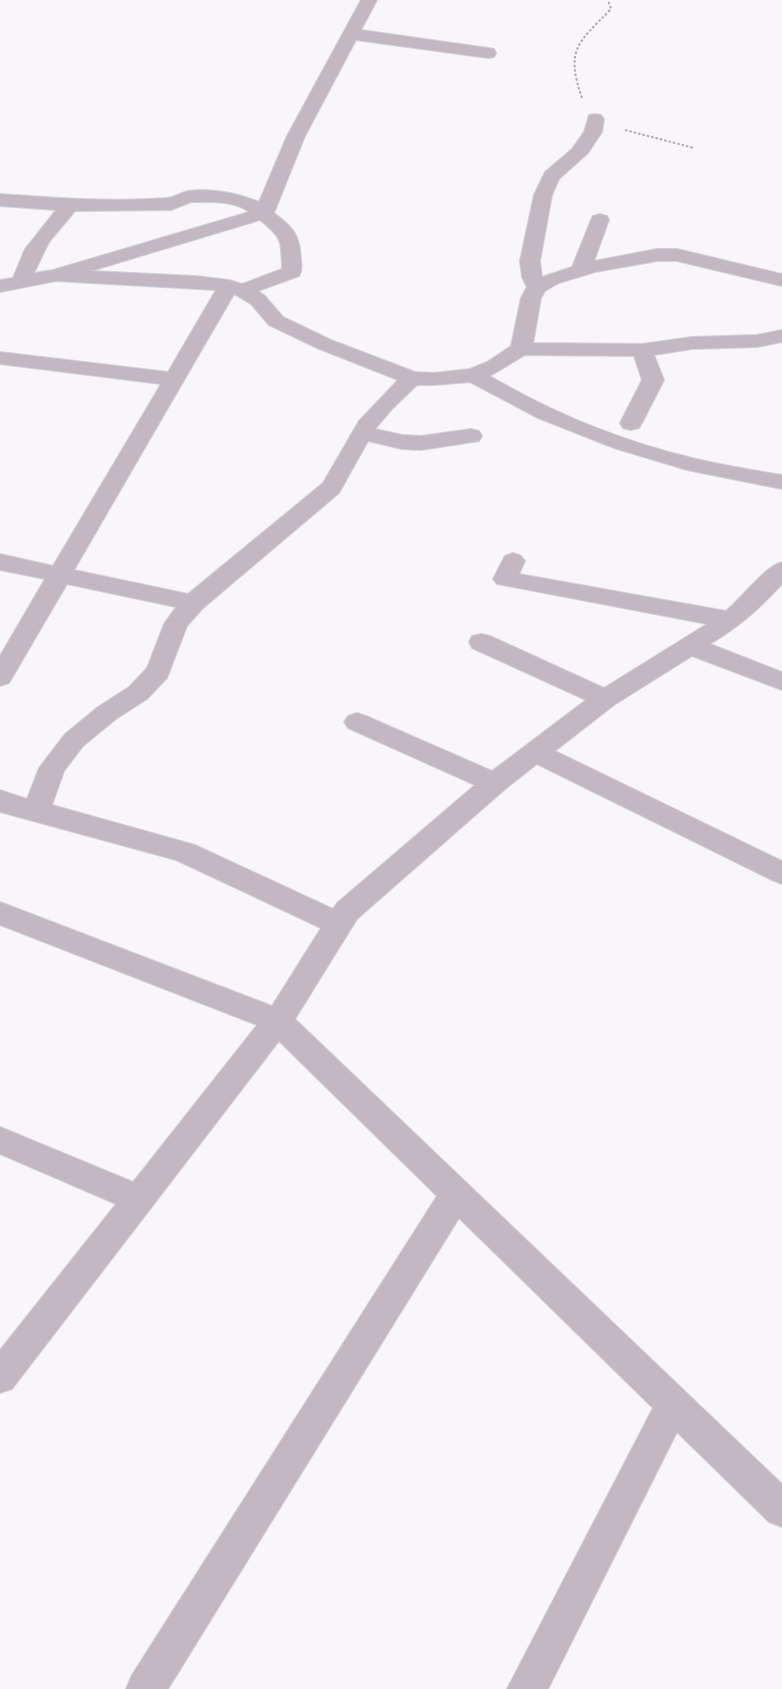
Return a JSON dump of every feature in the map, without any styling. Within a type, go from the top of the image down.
[{"type":"street","points":[[264,213],[296,136],[369,0]]},
{"type":"street","points":[[351,34],[488,53]]},
{"type":"street","points":[[537,287],[532,277],[530,261],[543,195],[551,176],[579,153],[593,132],[595,119]]},
{"type":"street","points":[[0,200],[70,204],[171,204],[188,197],[209,196],[233,199],[252,205],[284,230],[291,242],[292,272],[236,288],[174,379],[0,677]]},
{"type":"street","points":[[22,280],[25,267],[48,230],[70,204]]},
{"type":"street","points":[[0,286],[22,280],[56,275],[264,213]]},
{"type":"street","points":[[580,271],[600,220]]},
{"type":"street","points":[[520,349],[531,298],[537,287],[552,279],[580,271],[657,255],[677,255],[782,280]]},
{"type":"street","points":[[56,275],[194,282],[236,288],[258,300],[276,321],[324,344],[412,378],[434,379],[474,375],[494,366],[520,349],[642,350],[692,343],[758,340],[782,336]]},
{"type":"street","points":[[631,423],[653,380],[642,350]]},
{"type":"street","points":[[3,363],[174,379]]},
{"type":"street","points":[[474,375],[498,391],[565,421],[624,444],[676,460],[782,482]]},
{"type":"street","points":[[36,811],[52,768],[74,740],[107,713],[138,693],[158,672],[176,624],[193,603],[331,488],[340,476],[362,433],[376,413],[412,378]]},
{"type":"street","points":[[362,433],[402,442],[421,443],[470,436]]},
{"type":"street","points":[[513,561],[506,579],[731,620]]},
{"type":"street","points":[[0,562],[193,603]]},
{"type":"street","points":[[0,1376],[278,1021],[347,911],[495,783],[605,699],[731,620],[748,607],[780,574]]},
{"type":"street","points":[[481,642],[605,699]]},
{"type":"street","points":[[690,646],[782,681]]},
{"type":"street","points":[[357,722],[495,783]]},
{"type":"street","points":[[535,752],[782,873]]},
{"type":"street","points":[[0,800],[10,805],[83,823],[184,852],[338,924]]},
{"type":"street","points":[[0,913],[278,1021],[782,1509]]},
{"type":"street","points":[[0,1140],[139,1199]]},
{"type":"street","points":[[146,1689],[456,1194]]},
{"type":"street","points":[[527,1689],[673,1404]]},
{"type":"path","points":[[608,0],[611,9],[581,39],[572,58],[574,77],[585,104],[595,119],[606,125],[694,148]]}]
